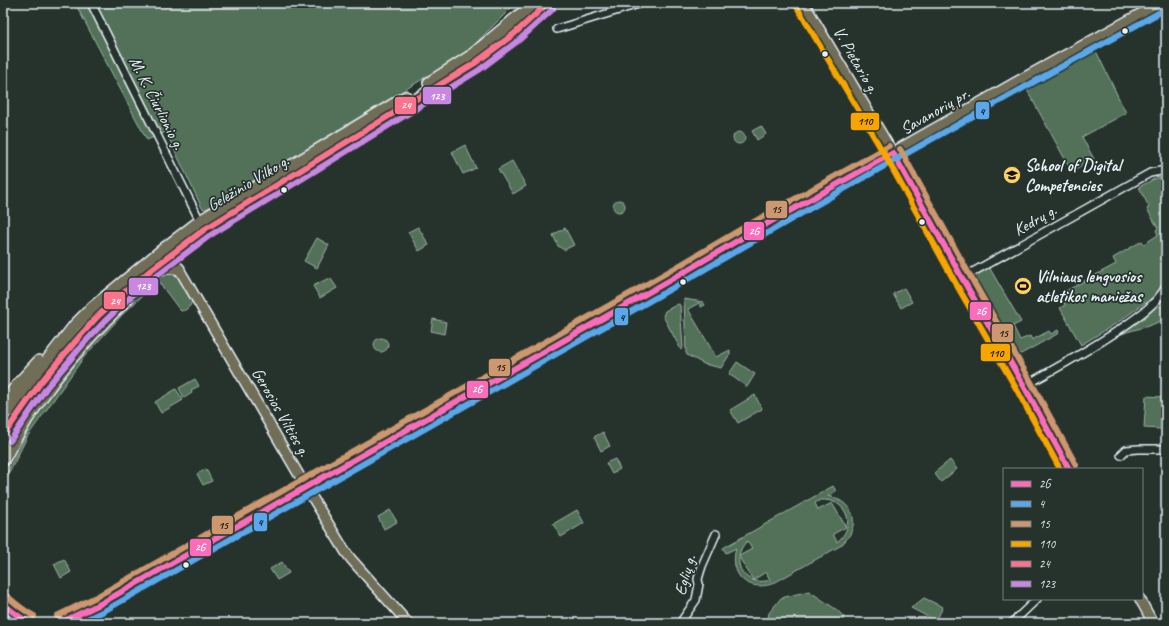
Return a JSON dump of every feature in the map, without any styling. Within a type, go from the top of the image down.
[{"type":"highway","name":"Geležinio Vilko g.","points":[[3,436],[41,382],[80,336],[98,316],[152,269],[199,218],[422,87],[471,56],[534,3]]},
{"type":"highway","name":"Geležinio Vilko g.","points":[[3,423],[35,376],[74,325],[99,302],[169,251],[475,63],[514,34],[548,3]]},
{"type":"highway","points":[[514,34],[554,3]]},
{"type":"highway","points":[[55,377],[111,315],[160,269],[179,269]]},
{"type":"highway","points":[[122,294],[151,277]]},
{"type":"highway","points":[[3,403],[40,359],[74,325]]},
{"type":"highway","points":[[3,461],[31,413],[80,336]]},
{"type":"highway","points":[[3,604],[24,621]]},
{"type":"main road","name":"V. Pietario g.","points":[[804,3],[941,239],[1068,468]]},
{"type":"main road","name":"Savanorių pr.","points":[[60,623],[100,604],[1016,82],[1161,3]]},
{"type":"main road","name":"Gerosios Vilties g.","points":[[169,251],[306,486],[351,560],[408,623]]},
{"type":"main road","points":[[1141,600],[1153,623]]},
{"type":"main road","name":"Savanorių pr.","points":[[73,623],[100,604]]},
{"type":"street","name":"M. K. Čiurlionio g.","points":[[90,3],[199,218]]},
{"type":"street","points":[[557,29],[642,3]]},
{"type":"street","points":[[1161,3],[1166,10]]},
{"type":"street","name":"Kedrų g.","points":[[962,278],[1150,173],[1166,170]]},
{"type":"street","points":[[1024,386],[1093,347],[1130,322],[1154,304],[1166,287]]},
{"type":"street","points":[[1121,455],[1126,450],[1166,449]]},
{"type":"street","name":"Eglių g.","points":[[680,623],[696,600],[700,572],[716,534]]},
{"type":"street","points":[[1012,623],[1036,600]]},
{"type":"green space","points":[[75,3],[516,3],[466,53],[204,209],[202,208],[166,132],[147,140]]},
{"type":"green space","points":[[570,3],[609,3],[598,6]]},
{"type":"green space","points":[[1096,51],[1126,113],[1082,137],[1094,159],[1072,172],[1026,88]]},
{"type":"green space","points":[[761,126],[766,134],[757,140],[752,131]]},
{"type":"green space","points":[[739,132],[743,134],[745,138],[743,142],[739,144],[735,142],[733,138],[735,134]]},
{"type":"green space","points":[[465,145],[476,168],[463,174],[452,152]]},
{"type":"green space","points":[[512,161],[526,186],[513,194],[498,169]]},
{"type":"green space","points":[[1166,176],[1166,278],[1156,295],[1117,323],[1081,345],[1060,308],[1065,305],[1062,297],[1064,292],[1116,264],[1113,258],[1142,241],[1144,244],[1158,235],[1156,230],[1158,228],[1147,209],[1149,207],[1139,187],[1154,179]]},
{"type":"green space","points":[[619,200],[623,202],[625,206],[623,210],[619,212],[615,210],[613,206],[615,202]]},
{"type":"green space","points":[[418,227],[429,245],[419,251],[408,232]]},
{"type":"green space","points":[[565,228],[574,245],[564,250],[558,246],[553,235]]},
{"type":"green space","points":[[317,238],[329,245],[317,268],[304,261]]},
{"type":"green space","points":[[989,267],[1021,322],[1013,326],[1020,340],[1030,336],[1032,340],[1049,331],[1051,334],[1058,330],[1059,333],[1021,354],[1015,353],[993,321],[972,282],[973,277]]},
{"type":"green space","points":[[175,272],[192,300],[189,307],[186,310],[181,311],[158,281],[123,314],[84,357],[27,437],[3,486],[3,480],[35,417],[62,377],[119,311],[144,286],[159,273]]},
{"type":"green space","points":[[327,279],[331,279],[337,288],[320,298],[313,286]]},
{"type":"green space","points":[[904,288],[912,302],[901,308],[893,294]]},
{"type":"green space","points":[[684,299],[703,302],[705,305],[701,307],[699,303],[688,309],[716,357],[730,350],[730,354],[721,368],[704,364],[687,355]]},
{"type":"green space","points":[[678,304],[680,305],[683,347],[681,350],[663,316],[665,311]]},
{"type":"green space","points":[[1160,306],[1166,308],[1166,317],[1156,323],[1122,334],[1121,332],[1153,308]]},
{"type":"green space","points":[[433,319],[446,322],[444,334],[431,331]]},
{"type":"green space","points":[[381,338],[386,340],[388,345],[386,350],[381,352],[376,350],[374,345],[376,340]]},
{"type":"green space","points":[[737,362],[755,374],[747,387],[729,374]]},
{"type":"green space","points":[[195,379],[199,386],[191,390],[192,393],[184,398],[179,388]]},
{"type":"green space","points":[[176,389],[183,400],[161,413],[155,402]]},
{"type":"green space","points":[[755,395],[762,409],[738,423],[730,410]]},
{"type":"green space","points":[[1146,396],[1163,397],[1161,429],[1144,428]]},
{"type":"green space","points":[[603,432],[610,446],[601,451],[594,437]]},
{"type":"green space","points":[[615,459],[620,469],[612,474],[606,463]]},
{"type":"green space","points":[[950,460],[957,469],[941,482],[934,473]]},
{"type":"green space","points":[[206,469],[212,481],[203,485],[197,474]]},
{"type":"green space","points":[[833,486],[836,491],[828,496],[845,504],[853,516],[851,531],[847,539],[840,546],[772,584],[763,586],[747,583],[737,573],[734,557],[736,548],[726,553],[723,548]],"holes":[[[820,500],[837,503],[842,508],[848,521],[847,528],[837,542],[833,534],[846,527],[832,503],[818,510],[815,503]],[[747,541],[752,549],[739,556],[743,546]],[[739,557],[753,580],[744,574],[739,564]],[[766,572],[770,580],[753,580]]]},
{"type":"green space","points":[[390,510],[397,522],[384,529],[378,517]]},
{"type":"green space","points":[[577,510],[584,523],[561,537],[553,524]]},
{"type":"green space","points":[[64,559],[71,572],[61,578],[54,564]]},
{"type":"green space","points":[[282,562],[289,573],[277,580],[270,569]]},
{"type":"green space","points":[[809,591],[837,610],[844,617],[842,623],[767,623],[769,613],[781,598]]},
{"type":"green space","points":[[924,598],[943,607],[936,621],[911,608]]},
{"type":"transit line","name":"24","points":[[3,436],[41,382],[80,336],[98,316],[152,269],[205,229],[475,63],[514,34],[548,3]]},
{"type":"transit line","name":"110","points":[[797,7],[886,157],[1059,468]]},
{"type":"transit line","name":"123","points":[[10,441],[47,387],[86,341],[127,300],[157,275],[209,236],[479,70],[519,40],[553,9]]},
{"type":"transit line","name":"4","points":[[79,623],[104,611],[683,282],[922,144],[1164,10]]},
{"type":"transit line","name":"15","points":[[57,616],[96,597],[889,146]]},
{"type":"transit line","name":"15","points":[[900,149],[1076,465]]},
{"type":"transit line","name":"2G","points":[[893,153],[1068,468]]},
{"type":"transit line","name":"2G","points":[[60,623],[100,604],[893,153]]},
{"type":"transit line","name":"15","points":[[8,597],[23,610],[34,616]]},
{"type":"transit line","name":"2G","points":[[3,604],[19,617],[30,623]]},
{"type":"place","name":"School of Digital Competencies","points":[[1012,175]]},
{"type":"place","name":"Vilniaus lengvosios atletikos maniežas","points":[[1023,286]]}]
